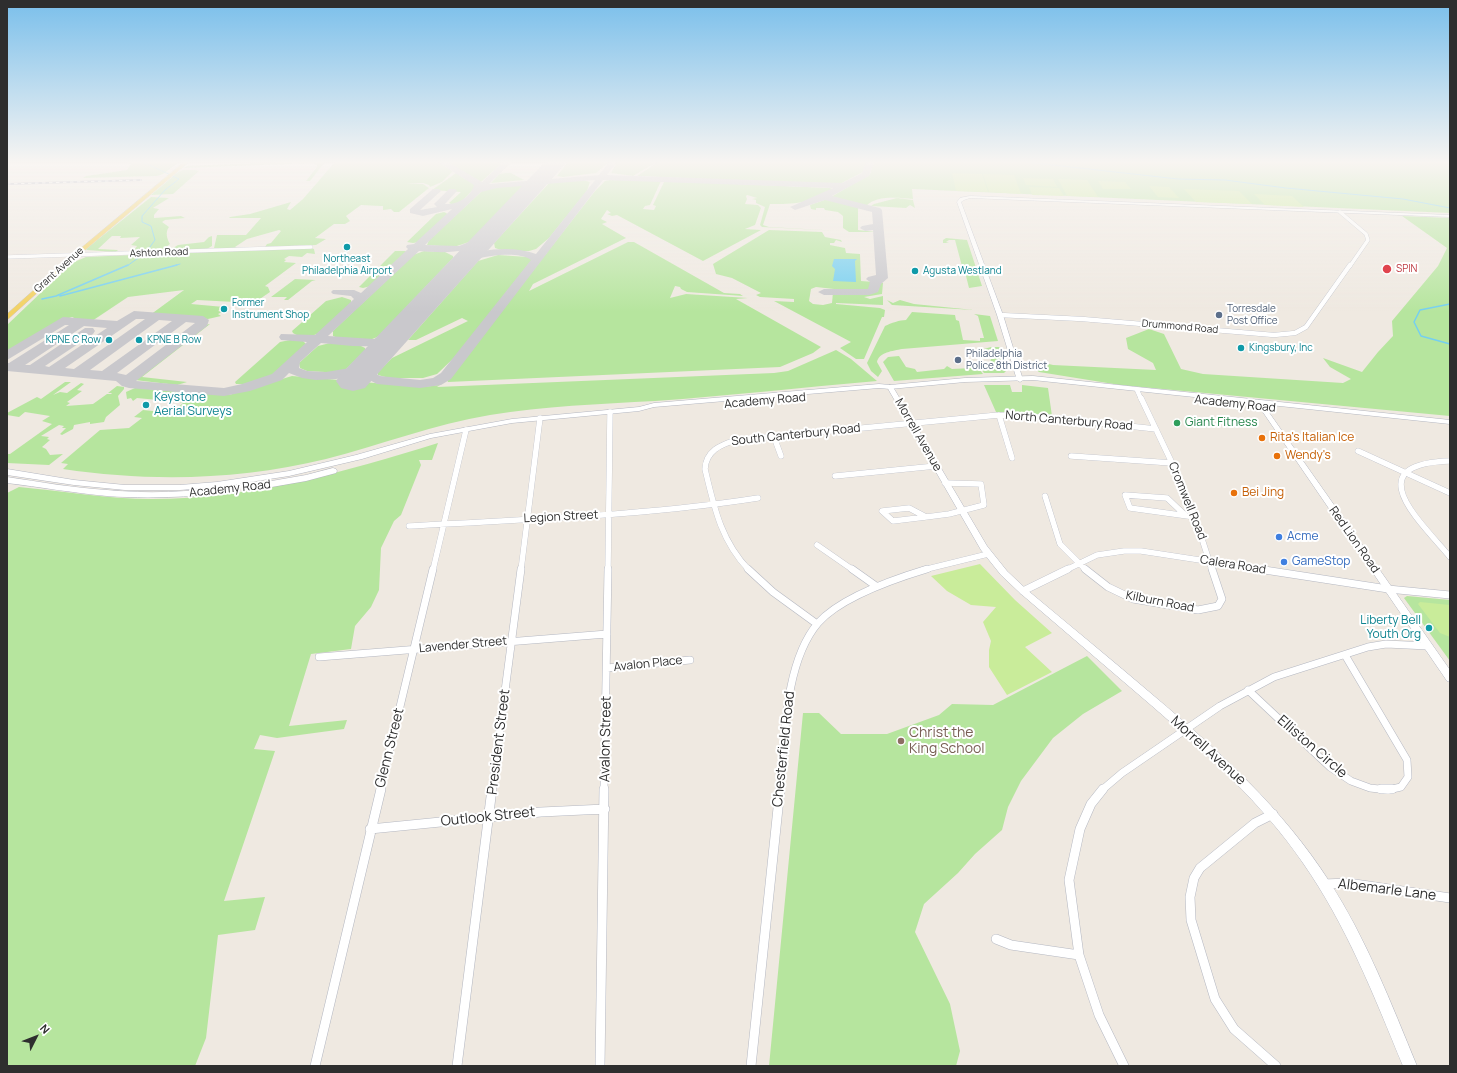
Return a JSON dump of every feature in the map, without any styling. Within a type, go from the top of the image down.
[{"type":"main road","name":"Grant Avenue","points":[[7,318],[29,295],[121,212]]},
{"type":"main road","name":"Grant Avenue","points":[[73,255],[126,212]]},
{"type":"main road","name":"Grant Avenue","points":[[7,311],[29,295]]},
{"type":"main road","name":"Academy Road","points":[[7,472],[91,484],[142,488],[231,484],[328,466],[430,436],[540,418],[639,410],[655,411],[882,391],[890,387],[965,380],[1020,380],[1033,383],[1137,392],[1450,426]]},
{"type":"main road","name":"Academy Road","points":[[1261,405],[1450,422]]},
{"type":"main road","name":"Academy Road","points":[[7,480],[100,492],[139,495],[214,492],[306,478],[368,462],[433,441],[447,434]]},
{"type":"main road","points":[[30,483],[38,477]]},
{"type":"street","points":[[963,212],[1000,315],[1020,380]]},
{"type":"street","name":"Drummond Road","points":[[1000,315],[1082,319],[1274,335],[1295,333],[1306,327],[1368,240],[1367,235],[1340,212]]},
{"type":"street","points":[[1342,212],[1450,216]]},
{"type":"street","name":"Ashton Road","points":[[7,257],[311,247]]},
{"type":"street","name":"Morrell Avenue","points":[[890,387],[988,554],[1023,591],[1186,729],[1232,770],[1273,814],[1296,843],[1339,908],[1367,963],[1410,1066]]},
{"type":"street","name":"Cromwell Road","points":[[1137,392],[1172,463],[1195,517],[1210,561],[1222,598],[1218,606],[1210,609]]},
{"type":"street","name":"Red Lion Road","points":[[1261,405],[1450,678]]},
{"type":"street","name":"Avalon Street","points":[[600,1066],[610,412]]},
{"type":"street","points":[[999,415],[1012,458]]},
{"type":"street","name":"North Canterbury Road","points":[[910,423],[999,415],[1054,418],[1156,429]]},
{"type":"street","name":"President Street","points":[[457,1066],[490,818],[540,418]]},
{"type":"street","name":"South Canterbury Road","points":[[817,624],[775,594],[744,563],[724,535],[717,520],[705,469],[707,456],[714,449],[730,442],[910,423]]},
{"type":"street","name":"Glenn Street","points":[[315,1066],[370,829],[466,430]]},
{"type":"street","points":[[774,437],[781,456]]},
{"type":"street","points":[[1358,451],[1450,493]]},
{"type":"street","points":[[1071,456],[1172,463]]},
{"type":"street","points":[[1450,461],[1421,464],[1410,469],[1406,473],[1401,483],[1401,494],[1450,557]]},
{"type":"street","points":[[835,476],[936,466]]},
{"type":"street","name":"Morrell Avenue","points":[[945,482],[981,484],[984,505],[961,510]]},
{"type":"street","points":[[1184,515],[1167,498],[1125,495],[1130,508],[1195,517]]},
{"type":"street","name":"Kilburn Road","points":[[1045,496],[1060,544],[1078,564],[1108,587],[1126,597],[1198,610],[1210,609]]},
{"type":"street","name":"Legion Street","points":[[409,526],[608,514],[713,505],[758,498]]},
{"type":"street","points":[[926,517],[909,508],[882,511],[893,520],[926,517],[949,514],[961,510]]},
{"type":"street","points":[[817,545],[876,586]]},
{"type":"street","name":"Calera Road","points":[[1023,591],[1097,555],[1124,551],[1141,551],[1388,589],[1450,595]]},
{"type":"street","name":"Chesterfield Road","points":[[751,1066],[791,686],[795,664],[817,624],[850,600],[876,586],[940,565],[988,554]]},
{"type":"street","name":"Lavender Street","points":[[319,657],[607,634]]},
{"type":"street","points":[[1124,1066],[1099,1015],[1079,955],[1069,880],[1080,829],[1091,804],[1105,786],[1220,706],[1248,690],[1298,668],[1368,647],[1386,644],[1428,646]]},
{"type":"street","name":"Elliston Circle","points":[[1248,690],[1330,767],[1351,781],[1370,788],[1388,790],[1401,787],[1408,777],[1407,760],[1345,654]]},
{"type":"street","name":"Avalon Place","points":[[606,668],[690,660]]},
{"type":"street","name":"Outlook Street","points":[[370,829],[541,812],[605,809]]},
{"type":"street","points":[[1273,814],[1255,823],[1203,864],[1194,878],[1190,897],[1191,920],[1215,999],[1234,1029],[1276,1066]]},
{"type":"street","name":"Albemarle Lane","points":[[1324,884],[1348,884],[1450,898]]},
{"type":"street","points":[[996,939],[1011,945],[1079,955]]},
{"type":"green space","points":[[132,212],[156,212],[154,218],[181,216],[185,218],[165,220],[162,222],[169,227],[167,236],[170,244],[161,251],[133,252],[137,246],[131,245],[140,237],[120,238],[121,236],[112,236],[98,249],[118,250],[116,252],[86,249]]},
{"type":"green space","points":[[257,212],[351,212],[346,216],[350,221],[345,224],[334,224],[315,238],[326,239],[316,245],[265,247],[267,244],[271,243],[281,231],[279,230],[247,239],[235,247],[237,248],[214,248],[217,235],[246,235],[261,218],[229,218]]},
{"type":"green space","points":[[444,212],[448,214],[419,242],[407,242],[436,214]]},
{"type":"green space","points":[[459,212],[498,212],[469,242],[454,247],[427,245],[429,240]]},
{"type":"green space","points":[[522,212],[570,212],[549,238],[536,249],[529,251],[504,251],[495,248],[494,243]]},
{"type":"green space","points":[[578,212],[606,212],[601,219],[607,222],[602,224],[626,238],[533,284],[529,291],[628,242],[634,242],[724,293],[740,294],[743,296],[687,292],[680,287],[675,286],[670,298],[686,294],[748,298],[736,299],[821,347],[813,353],[780,367],[448,382],[447,380]]},
{"type":"green space","points":[[610,212],[760,212],[755,225],[745,229],[761,230],[703,261],[617,215],[612,216],[607,214],[611,213]]},
{"type":"green space","points":[[764,212],[767,212],[763,225],[769,227],[841,231],[762,227],[760,225]]},
{"type":"green space","points":[[838,212],[858,212],[858,230],[876,232],[849,232],[843,228],[843,216]]},
{"type":"green space","points":[[1402,216],[1450,218],[1450,416],[1120,385],[1039,372],[1031,365],[1037,361],[1053,365],[1156,370],[1153,363],[1128,349],[1126,338],[1149,329],[1164,334],[1181,369],[1203,374],[1343,383],[1351,379],[1330,367],[1323,358],[1362,372],[1393,336],[1392,321],[1438,266],[1447,248]]},
{"type":"green space","points":[[769,230],[822,232],[825,237],[841,240],[842,242],[836,240],[834,243],[830,243],[830,245],[845,248],[846,253],[860,254],[861,281],[874,282],[874,288],[861,292],[816,287],[811,289],[809,301],[813,304],[823,305],[832,303],[833,292],[856,294],[873,292],[878,290],[879,282],[883,283],[882,294],[864,297],[870,299],[883,296],[883,305],[836,303],[880,308],[885,310],[884,317],[882,317],[864,359],[856,359],[840,348],[851,342],[774,301],[794,302],[794,299],[760,297],[756,295],[761,293],[732,278],[716,274],[713,264]]},
{"type":"green space","points":[[212,236],[212,246],[207,249],[168,251],[178,245],[204,242]]},
{"type":"green space","points":[[946,238],[967,240],[982,286],[969,288],[966,276],[961,271],[963,270],[955,240],[949,240],[946,242],[949,243],[943,243],[943,240]]},
{"type":"green space","points":[[314,249],[315,254],[307,253],[302,257],[289,256],[284,259],[286,260],[284,262],[296,263],[265,286],[268,287],[270,292],[254,303],[197,300],[191,304],[224,307],[218,311],[222,312],[218,314],[221,316],[208,319],[150,315],[184,290],[128,297],[92,321],[71,319],[74,317],[72,317],[58,322],[7,354],[7,325],[72,263],[86,257]]},
{"type":"green space","points":[[395,251],[407,252],[371,286],[363,288],[359,287]]},
{"type":"green space","points":[[424,251],[445,252],[453,256],[453,258],[380,335],[370,340],[363,341],[344,340],[333,336],[333,331],[413,255]]},
{"type":"green space","points":[[498,255],[528,257],[532,260],[458,354],[437,374],[423,378],[389,378],[378,375],[378,372],[392,358],[468,321],[462,318],[416,340],[408,340],[478,261]]},
{"type":"green space","points":[[295,279],[316,280],[312,281],[288,300],[284,300],[287,297],[271,297]]},
{"type":"green space","points":[[342,297],[351,300],[351,304],[325,329],[317,334],[309,336],[301,336],[293,333],[292,331],[326,301]]},
{"type":"green space","points":[[887,300],[893,303],[900,300],[914,304],[974,310],[892,305]]},
{"type":"green space","points":[[912,312],[955,315],[956,320],[959,321],[963,340],[980,341],[980,338],[984,338],[978,316],[974,314],[990,316],[998,341],[891,351],[883,354],[878,359],[877,362],[882,371],[878,377],[871,371],[867,363],[885,326],[906,320]]},
{"type":"green space","points":[[210,324],[142,377],[187,382],[177,385],[135,380],[135,378],[205,325]]},
{"type":"green space","points":[[290,340],[303,341],[307,345],[275,374],[247,384],[236,384],[235,382],[280,342]]},
{"type":"green space","points":[[330,343],[361,346],[365,348],[365,351],[342,373],[307,371],[300,368],[299,363],[318,346]]},
{"type":"green space","points":[[1001,347],[1007,366],[1004,373],[984,373],[977,364],[989,363],[994,365],[990,363],[991,359],[984,349]]},
{"type":"green space","points":[[836,350],[851,359],[877,381],[683,399],[531,409],[510,412],[469,419],[428,429],[326,459],[294,466],[228,475],[195,477],[129,476],[63,469],[68,464],[61,463],[100,430],[129,428],[142,418],[134,417],[143,410],[172,413],[183,403],[179,402],[189,393],[229,395],[292,376],[422,387],[440,385],[437,387],[774,373],[788,371]]},
{"type":"green space","points":[[899,356],[906,367],[915,369],[917,372],[944,369],[947,366],[952,369],[972,368],[974,366],[971,362],[973,361],[983,374],[894,381],[883,362],[888,357]]},
{"type":"green space","points":[[65,382],[71,382],[53,395],[60,392],[67,393],[81,383],[84,384],[77,390],[82,391],[67,402],[70,403],[66,406],[93,404],[107,394],[111,394],[112,393],[108,393],[117,386],[124,387],[118,396],[120,405],[106,417],[104,422],[90,424],[90,422],[74,425],[73,429],[62,435],[60,434],[66,428],[62,428],[64,426],[59,425],[41,436],[49,437],[47,439],[50,440],[42,447],[46,449],[50,455],[63,454],[49,465],[7,463],[7,454],[10,454],[52,424],[42,421],[50,416],[25,412],[19,417],[7,415],[7,413],[37,397],[41,399]]},
{"type":"green space","points":[[984,385],[1010,385],[1012,392],[1022,392],[1022,385],[1048,388],[1052,416],[996,412]]},
{"type":"green space","points":[[135,388],[179,392],[168,401],[137,398],[133,401],[131,398],[127,399],[126,392]]},
{"type":"green space","points":[[438,443],[432,460],[419,460],[421,465],[401,515],[394,521],[381,548],[379,590],[371,607],[355,626],[351,649],[311,654],[289,726],[347,720],[344,729],[277,738],[260,735],[254,749],[275,751],[224,901],[265,897],[255,930],[218,935],[206,1038],[195,1066],[7,1066],[7,493],[19,487],[135,499],[189,498],[225,494],[297,482],[368,464]]},
{"type":"green space","points":[[980,564],[1015,600],[1052,633],[1025,647],[1052,672],[1007,695],[989,667],[989,650],[991,641],[983,622],[996,607],[971,605],[947,591],[931,576]]},
{"type":"green space","points":[[1407,596],[1450,600],[1450,661],[1404,598]]},
{"type":"green space","points":[[1420,602],[1450,605],[1450,637],[1440,633],[1418,604]]},
{"type":"green space","points":[[1087,656],[1122,691],[1083,714],[1053,738],[1021,781],[1008,807],[1002,830],[924,904],[915,932],[950,1004],[960,1051],[956,1066],[769,1066],[803,713],[819,713],[841,734],[887,734],[939,715],[952,704],[993,705]]},
{"type":"water","points":[[834,259],[857,259],[855,261],[856,282],[833,281],[835,269],[832,266]]},
{"type":"waterway","points":[[145,212],[142,216],[142,222],[151,226],[155,240],[147,251]]},
{"type":"waterway","points":[[127,266],[141,256]]},
{"type":"waterway","points":[[173,266],[180,264]]},
{"type":"waterway","points":[[42,299],[56,296],[128,265]]},
{"type":"waterway","points":[[60,296],[177,265]]},
{"type":"waterway","points":[[1450,304],[1420,310],[1414,322],[1421,336],[1450,344]]},
{"type":"taxiway","points":[[418,212],[427,212]]},
{"type":"taxiway","points":[[416,248],[454,212]]},
{"type":"taxiway","points":[[536,261],[574,212]]},
{"type":"taxiway","points":[[877,212],[878,227]]},
{"type":"taxiway","points":[[865,228],[878,227]]},
{"type":"taxiway","points":[[878,227],[882,278]]},
{"type":"taxiway","points":[[416,248],[440,250],[459,249],[469,247],[486,238]]},
{"type":"taxiway","points":[[411,247],[416,248]]},
{"type":"taxiway","points":[[359,301],[416,248]]},
{"type":"taxiway","points":[[466,260],[490,253],[512,253],[530,255],[536,258],[536,261]]},
{"type":"taxiway","points":[[294,362],[292,369],[307,375],[326,376],[346,374],[362,370],[377,380],[420,384],[436,382],[446,376],[536,261]]},
{"type":"taxiway","points":[[824,292],[869,292],[874,290],[876,282],[882,278]]},
{"type":"taxiway","points":[[872,279],[882,278]]},
{"type":"taxiway","points":[[337,292],[354,293],[360,298],[359,301]]},
{"type":"taxiway","points":[[318,339],[359,301]]},
{"type":"taxiway","points":[[119,325],[134,315],[203,320],[203,323],[128,380],[127,383]]},
{"type":"taxiway","points":[[77,373],[156,317]]},
{"type":"taxiway","points":[[105,376],[183,319]]},
{"type":"taxiway","points":[[7,356],[63,321],[119,325]]},
{"type":"taxiway","points":[[12,367],[79,324]]},
{"type":"taxiway","points":[[52,371],[119,325]]},
{"type":"taxiway","points":[[318,339],[375,343],[390,338],[404,326]]},
{"type":"taxiway","points":[[32,369],[89,331]]},
{"type":"taxiway","points":[[285,337],[318,339]]},
{"type":"taxiway","points":[[127,383],[129,384],[224,392],[245,388],[277,377],[318,339]]},
{"type":"taxiway","points":[[7,367],[12,367]]},
{"type":"taxiway","points":[[12,367],[32,369]]},
{"type":"taxiway","points":[[32,369],[52,371]]},
{"type":"taxiway","points":[[52,371],[77,373]]},
{"type":"taxiway","points":[[77,373],[105,376]]},
{"type":"taxiway","points":[[105,376],[120,377],[127,383]]},
{"type":"runway","points":[[353,381],[510,212]]},
{"type":"place","name":"Northeast Philadelphia Airport","points":[[347,247]]},
{"type":"place","name":"SPIN","points":[[1387,269]]},
{"type":"place","name":"Agusta Westland","points":[[915,271]]},
{"type":"place","name":"Former Instrument Shop","points":[[224,309]]},
{"type":"place","name":"Torresdale Post Office","points":[[1219,315]]},
{"type":"place","name":"KPNE C Row","points":[[109,340]]},
{"type":"place","name":"KPNE B Row","points":[[139,340]]},
{"type":"place","name":"Kingsbury, Inc","points":[[1241,348]]},
{"type":"place","name":"Philadelphia Police 8th District","points":[[958,360]]},
{"type":"place","name":"Keystone Aerial Surveys","points":[[146,405]]},
{"type":"place","name":"Giant Fitness","points":[[1177,423]]},
{"type":"place","name":"Rita's Italian Ice","points":[[1262,438]]},
{"type":"place","name":"Wendy's","points":[[1277,456]]},
{"type":"place","name":"Bei Jing","points":[[1234,493]]},
{"type":"place","name":"Acme","points":[[1279,537]]},
{"type":"place","name":"GameStop","points":[[1284,562]]},
{"type":"place","name":"Liberty Bell Youth Org","points":[[1429,628]]},
{"type":"place","name":"Christ the King School","points":[[901,741]]}]
